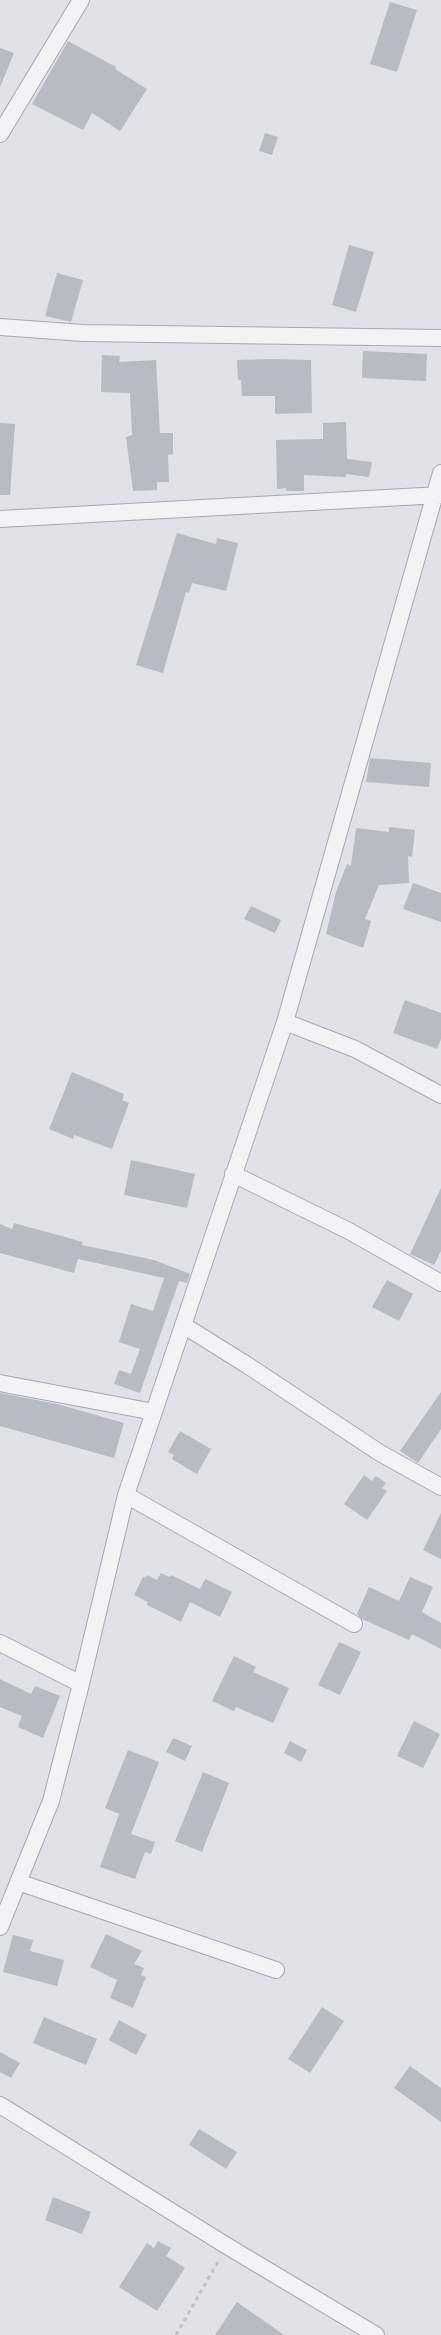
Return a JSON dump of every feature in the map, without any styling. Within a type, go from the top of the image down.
[{"type":"street","points":[[0,134],[81,0]]},
{"type":"street","points":[[0,327],[83,333],[441,338]]},
{"type":"street","points":[[0,1926],[51,1801],[126,1495],[285,1022],[437,495],[441,473]]},
{"type":"street","points":[[0,519],[437,495]]},
{"type":"street","points":[[285,1022],[355,1049],[441,1096]]},
{"type":"street","points":[[233,1174],[349,1231],[441,1283]]},
{"type":"street","points":[[183,1325],[380,1453],[441,1487]]},
{"type":"street","points":[[0,1383],[154,1412]]},
{"type":"street","points":[[126,1495],[354,1624]]},
{"type":"street","points":[[0,1643],[81,1684]]},
{"type":"street","points":[[18,1882],[276,1970]]},
{"type":"street","points":[[0,2104],[227,2246],[376,2335]]},
{"type":"path","points":[[176,2335],[227,2246]]},
{"type":"building","points":[[390,2],[417,10],[397,72],[370,64]]},
{"type":"building","points":[[68,41],[116,67],[115,69],[147,89],[120,131],[92,113],[83,130],[32,104]]},
{"type":"building","points":[[0,48],[14,53],[0,87]]},
{"type":"building","points":[[265,133],[278,137],[272,155],[259,151]]},
{"type":"building","points":[[349,245],[374,252],[356,312],[332,305]]},
{"type":"building","points":[[57,273],[83,280],[71,322],[45,316]]},
{"type":"building","points":[[363,351],[427,354],[426,381],[362,378]]},
{"type":"building","points":[[102,355],[120,356],[119,362],[156,360],[160,433],[173,433],[173,454],[168,455],[169,482],[157,482],[157,490],[133,491],[126,437],[132,435],[130,393],[101,392]]},
{"type":"building","points":[[237,360],[311,360],[312,413],[275,414],[275,396],[242,396],[241,380],[238,380]]},
{"type":"building","points":[[346,422],[347,459],[372,462],[369,477],[346,474],[346,477],[304,475],[304,491],[286,491],[286,488],[277,489],[276,440],[323,439],[323,423]]},
{"type":"building","points":[[0,423],[15,424],[10,495],[0,495]]},
{"type":"building","points":[[177,533],[216,544],[217,538],[238,543],[226,591],[192,583],[189,593],[186,592],[163,673],[136,665]]},
{"type":"building","points":[[370,758],[431,763],[429,787],[366,782]]},
{"type":"building","points":[[389,827],[415,830],[412,857],[408,856],[409,883],[379,885],[365,919],[371,921],[363,948],[326,934],[336,892],[347,864],[351,866],[356,828],[389,832]]},
{"type":"building","points":[[413,883],[441,893],[441,922],[403,909]]},
{"type":"building","points":[[251,906],[281,920],[275,933],[244,919]]},
{"type":"building","points":[[405,1000],[441,1013],[441,1039],[437,1049],[393,1033]]},
{"type":"building","points":[[72,1072],[124,1094],[122,1100],[129,1103],[112,1149],[74,1135],[73,1139],[49,1129]]},
{"type":"building","points":[[131,1160],[195,1174],[187,1208],[124,1195]]},
{"type":"building","points":[[441,1188],[441,1251],[434,1265],[410,1254]]},
{"type":"building","points":[[14,1223],[83,1242],[82,1245],[154,1260],[190,1274],[187,1283],[179,1281],[140,1393],[114,1384],[119,1370],[131,1374],[140,1349],[119,1342],[131,1304],[153,1311],[164,1278],[78,1259],[74,1273],[0,1253],[0,1224],[12,1229]]},
{"type":"building","points":[[387,1280],[413,1294],[399,1321],[372,1307]]},
{"type":"building","points":[[441,1392],[441,1429],[418,1463],[400,1451]]},
{"type":"building","points":[[0,1393],[57,1404],[124,1423],[114,1458],[0,1426]]},
{"type":"building","points":[[180,1431],[211,1449],[197,1474],[172,1459],[174,1455],[168,1452]]},
{"type":"building","points":[[364,1475],[372,1481],[376,1476],[386,1483],[382,1488],[387,1491],[367,1520],[344,1504]]},
{"type":"building","points":[[441,1513],[441,1559],[423,1550]]},
{"type":"building","points":[[161,1573],[170,1577],[171,1575],[200,1589],[205,1579],[232,1592],[220,1617],[190,1602],[181,1622],[147,1605],[148,1602],[134,1595],[143,1577],[145,1578],[147,1575],[157,1580]]},
{"type":"building","points":[[410,1577],[433,1587],[422,1612],[441,1623],[441,1649],[412,1634],[409,1640],[362,1619],[357,1614],[369,1587],[399,1601]]},
{"type":"building","points":[[339,1642],[361,1652],[340,1695],[318,1685]]},
{"type":"building","points":[[234,1656],[256,1667],[253,1672],[289,1688],[273,1723],[236,1707],[234,1711],[212,1701]]},
{"type":"building","points":[[0,1679],[31,1694],[35,1686],[60,1696],[43,1738],[18,1727],[22,1716],[0,1707]]},
{"type":"building","points":[[414,1721],[440,1734],[423,1768],[397,1756]]},
{"type":"building","points":[[173,1738],[192,1746],[185,1761],[166,1752]]},
{"type":"building","points":[[290,1741],[307,1750],[301,1762],[284,1753]]},
{"type":"building","points":[[128,1750],[159,1762],[131,1834],[155,1842],[151,1854],[145,1852],[135,1879],[100,1867],[119,1814],[105,1808]]},
{"type":"building","points":[[203,1772],[229,1783],[202,1852],[175,1841]]},
{"type":"building","points":[[106,1934],[142,1951],[134,1964],[144,1968],[141,1975],[146,1977],[133,2008],[110,1998],[117,1980],[90,1967]]},
{"type":"building","points":[[13,1935],[33,1940],[30,1951],[64,1960],[57,1986],[3,1972]]},
{"type":"building","points":[[322,2007],[344,2021],[310,2073],[288,2059]]},
{"type":"building","points":[[44,2017],[97,2039],[86,2065],[33,2043]]},
{"type":"building","points":[[119,2020],[147,2035],[136,2055],[109,2040]]},
{"type":"building","points":[[0,2052],[20,2063],[11,2078],[0,2072]]},
{"type":"building","points":[[410,2066],[441,2088],[441,2122],[394,2088]]},
{"type":"building","points":[[199,2129],[237,2152],[226,2169],[189,2145]]},
{"type":"building","points":[[53,2197],[91,2212],[82,2234],[45,2220]]},
{"type":"building","points":[[158,2241],[171,2248],[166,2256],[185,2268],[157,2311],[119,2287],[147,2243],[154,2248]]},
{"type":"building","points":[[237,2302],[284,2335],[215,2335]]}]
